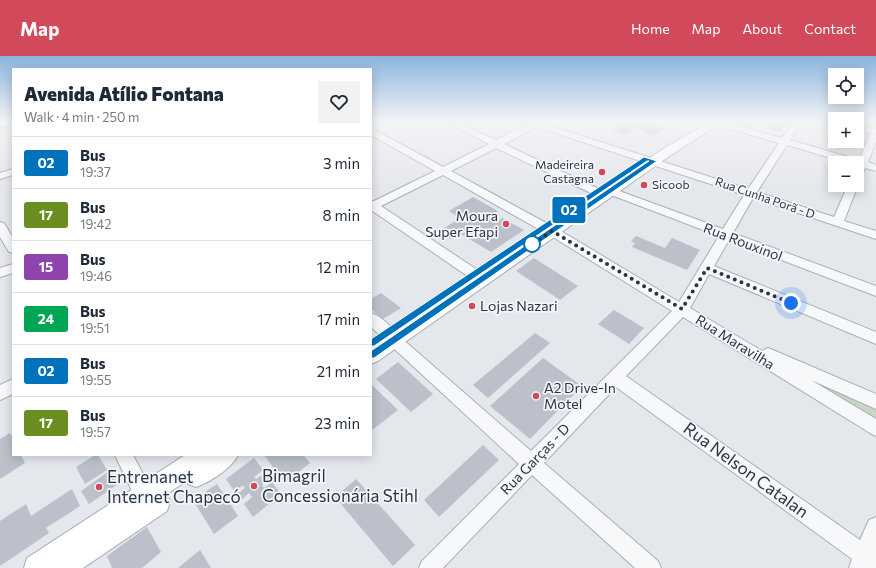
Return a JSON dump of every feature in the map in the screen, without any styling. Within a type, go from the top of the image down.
[{"type":"main road","points":[[650,160],[665,145]]},
{"type":"main road","points":[[372,344],[391,336],[650,160],[679,145]]},
{"type":"main road","points":[[372,355],[391,336],[474,274],[548,229]]},
{"type":"main road","points":[[60,568],[204,456]]},
{"type":"main road","points":[[37,568],[224,456]]},
{"type":"street","name":"Rua Maravilha","points":[[396,145],[548,229],[876,428]]},
{"type":"street","points":[[372,205],[494,145]]},
{"type":"street","name":"Rua Rouxinol","points":[[498,145],[604,191],[726,235],[876,292]]},
{"type":"street","name":"Rua Cunha Porã - D","points":[[602,145],[876,235]]},
{"type":"street","name":"Rua Garças - D","points":[[429,568],[682,309],[751,193],[782,145]]},
{"type":"street","points":[[794,145],[834,156]]},
{"type":"street","points":[[864,159],[870,145]]},
{"type":"street","points":[[864,165],[876,168]]},
{"type":"street","points":[[0,176],[12,172]]},
{"type":"street","points":[[838,222],[850,192]]},
{"type":"street","points":[[372,205],[474,274]]},
{"type":"street","points":[[0,226],[12,247]]},
{"type":"street","points":[[0,273],[12,268]]},
{"type":"street","points":[[707,268],[876,338]]},
{"type":"street","points":[[372,319],[531,464],[651,568]]},
{"type":"street","points":[[725,336],[876,402]]},
{"type":"street","name":"Rua Nelson Catalan","points":[[615,377],[866,562]]},
{"type":"street","points":[[0,393],[12,387]]},
{"type":"street","points":[[124,456],[147,501]]},
{"type":"street","points":[[866,562],[876,527]]},
{"type":"green space","points":[[788,368],[876,410],[876,420]]},
{"type":"building","points":[[473,197],[498,211],[489,217],[497,222],[502,218],[524,230],[491,252],[461,234],[475,226],[472,225],[450,239],[438,232],[460,218],[449,211]]},
{"type":"building","points":[[636,236],[665,248],[672,238],[700,250],[687,270],[632,247],[635,243],[631,241]]},
{"type":"building","points":[[534,258],[578,286],[560,300],[516,271]]},
{"type":"building","points":[[381,293],[401,308],[383,319],[372,310],[372,298]]},
{"type":"building","points":[[614,310],[644,328],[629,344],[598,324]]},
{"type":"building","points":[[535,333],[550,343],[488,398],[473,385]]},
{"type":"building","name":"A2 Drive-In Motel","points":[[543,358],[582,386],[530,439],[490,406]]},
{"type":"building","points":[[398,362],[433,394],[411,412],[376,379]]},
{"type":"building","points":[[372,385],[398,410],[372,430]]},
{"type":"building","points":[[10,433],[12,436],[12,456],[22,456],[25,463],[0,479],[0,439]]},
{"type":"building","points":[[483,445],[499,460],[439,517],[424,500]]},
{"type":"building","points":[[93,456],[99,456],[107,470],[85,484],[76,467]]},
{"type":"building","points":[[265,456],[304,456],[310,463],[285,483]]},
{"type":"building","name":"Bimagril Concessionária Stihl","points":[[254,458],[263,470],[254,477],[256,479],[265,473],[270,479],[262,485],[264,488],[272,482],[281,494],[253,517],[244,504],[252,497],[249,493],[241,500],[237,494],[245,488],[243,485],[235,492],[226,479]]},
{"type":"building","name":"Entrenanet Internet Chapecó","points":[[109,471],[118,484],[89,504],[81,491]]},
{"type":"building","points":[[356,479],[415,545],[393,566],[335,497]]},
{"type":"building","points":[[217,484],[238,516],[214,534],[193,500]]},
{"type":"building","points":[[72,489],[80,506],[46,528],[49,533],[0,566],[0,521],[26,504],[31,516]]},
{"type":"building","points":[[147,527],[161,552],[142,568],[112,568],[107,556]]},
{"type":"building","points":[[200,550],[211,568],[178,568]]},
{"type":"bus line","name":"02","points":[[372,342],[646,159],[654,161],[372,355]]},
{"type":"place","name":"Madeireira Castagna","points":[[602,172]]},
{"type":"place","name":"Sicoob","points":[[644,185]]},
{"type":"place","name":"Moura Super Efapi","points":[[506,224]]},
{"type":"place","name":"Lojas Nazari","points":[[472,306]]},
{"type":"place","name":"A2 Drive-In Motel","points":[[536,396]]},
{"type":"place","name":"Bimagril Concessionária Stihl","points":[[254,486]]},
{"type":"place","name":"Entrenanet Internet Chapecó","points":[[99,487]]},
{"type":"route","points":[[532,244],[530,246],[552,231],[682,309],[707,268],[791,303]]}]
